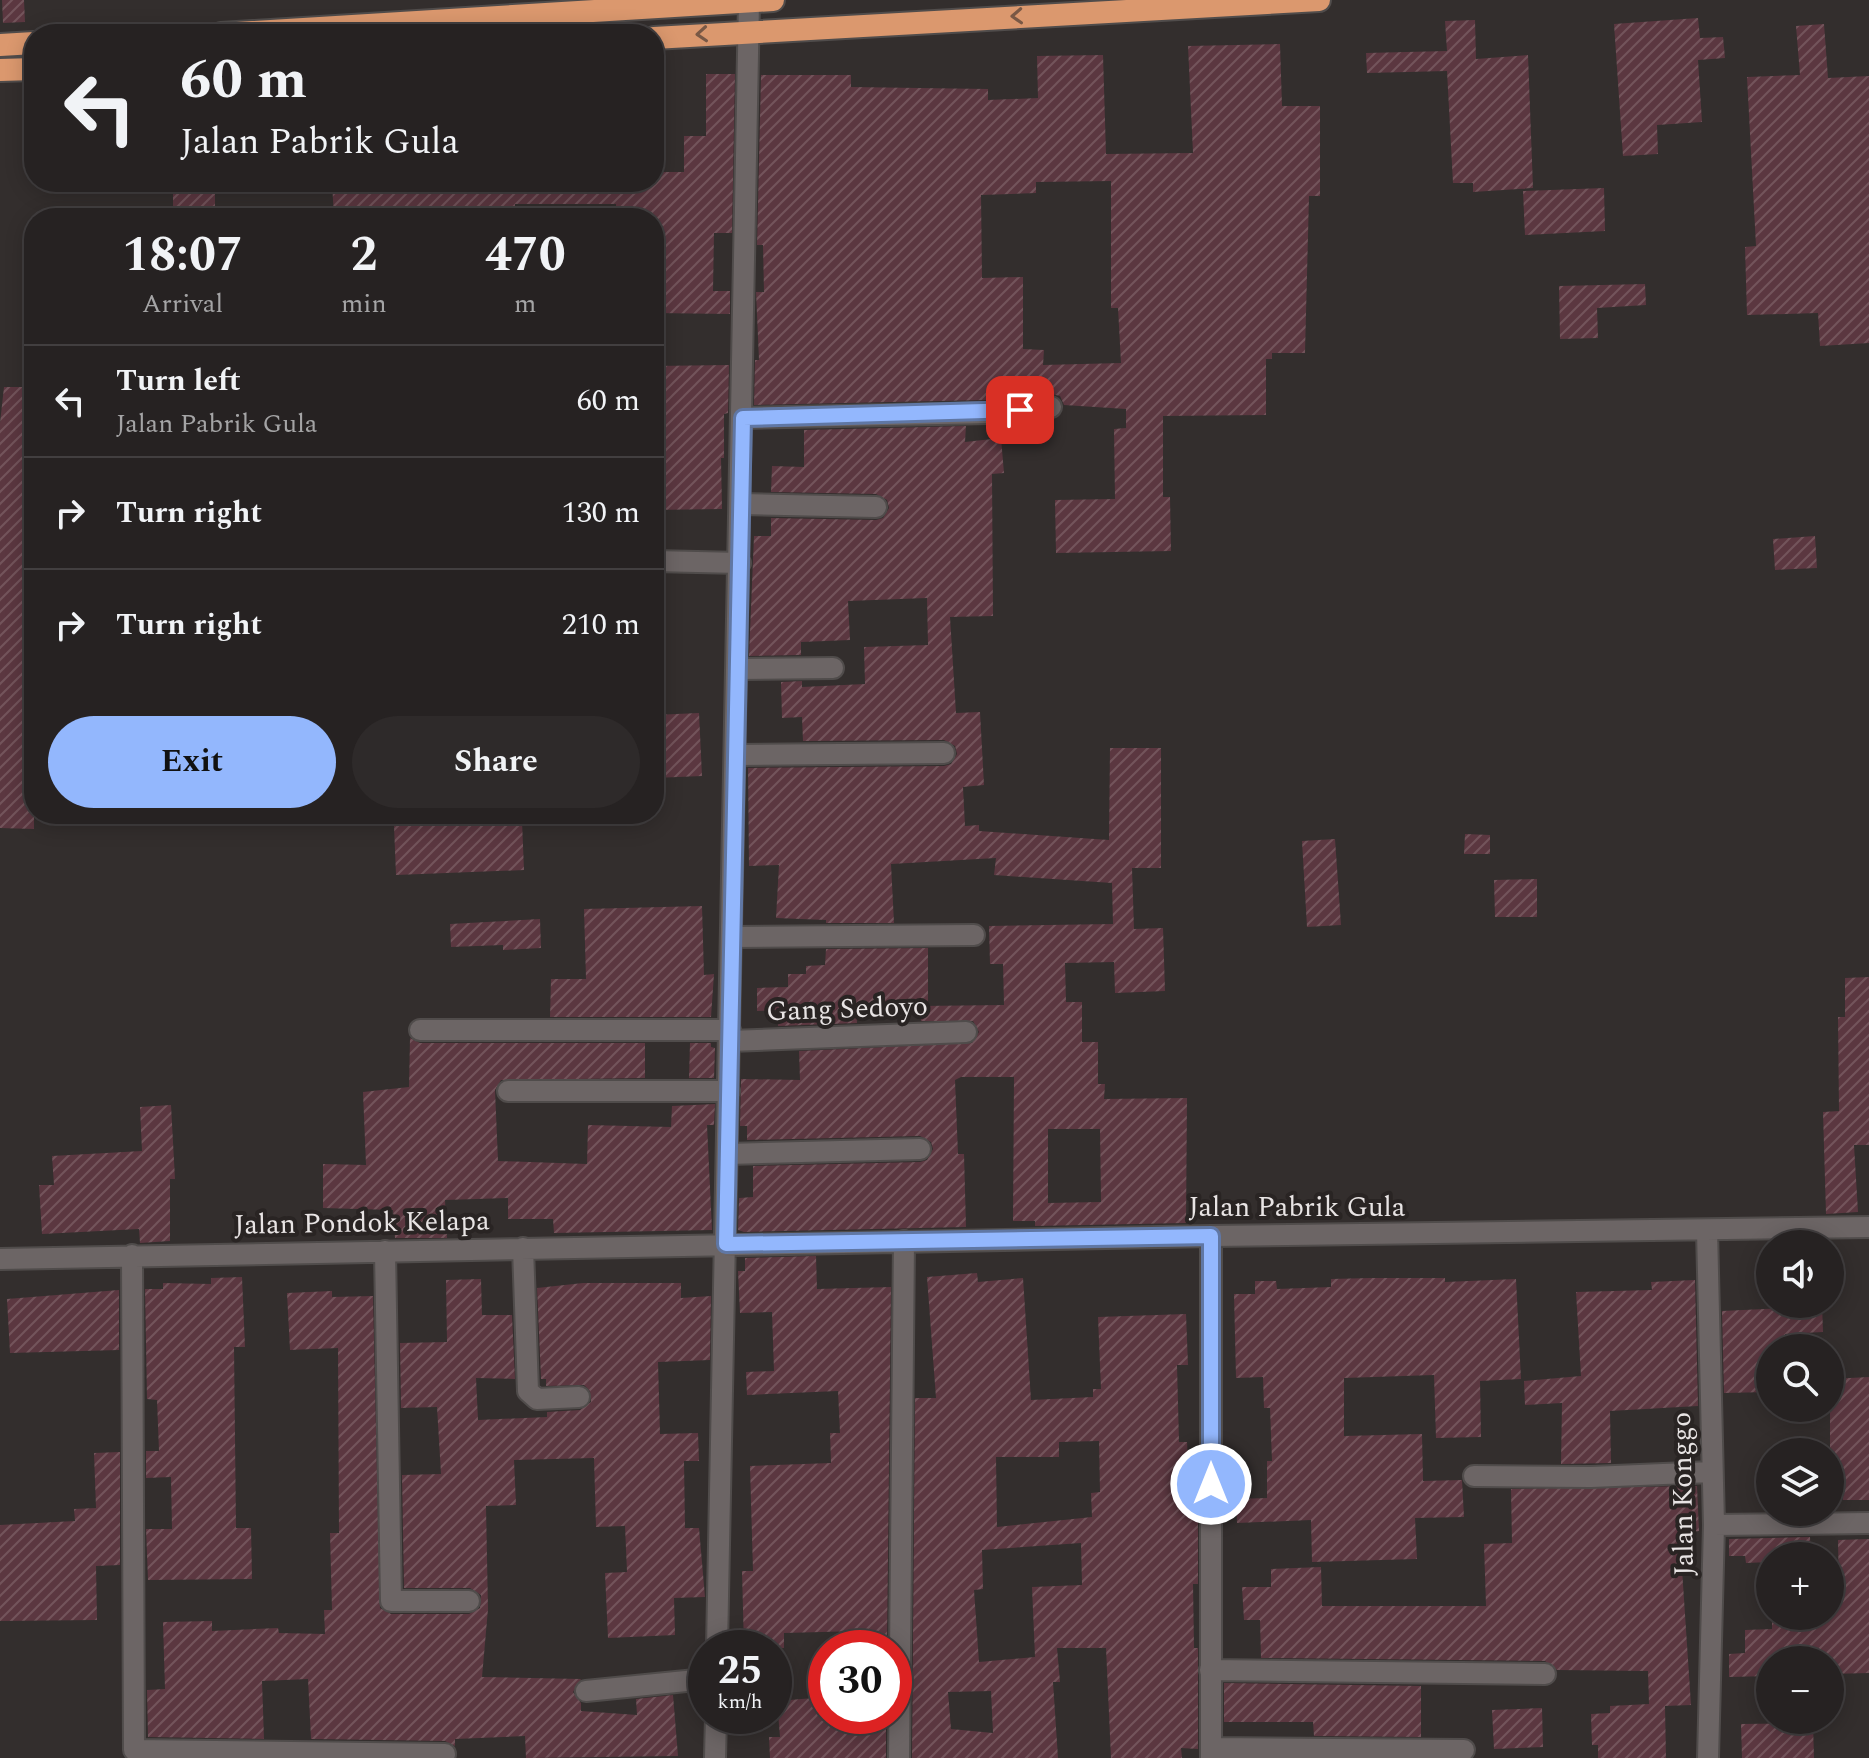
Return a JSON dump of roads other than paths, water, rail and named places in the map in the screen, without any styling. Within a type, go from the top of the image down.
[{"type":"highway","points":[[386,24],[773,0]]},
{"type":"highway","points":[[664,37],[1319,0]]},
{"type":"highway","points":[[0,45],[24,44]]},
{"type":"highway","points":[[0,70],[24,69]]},
{"type":"street","points":[[717,1630],[751,31],[749,2]]},
{"type":"street","points":[[743,418],[989,413],[1051,407]]},
{"type":"street","points":[[741,504],[876,507]]},
{"type":"street","points":[[664,561],[740,563]]},
{"type":"street","points":[[738,669],[833,668]]},
{"type":"street","points":[[736,755],[944,753]]},
{"type":"street","points":[[732,937],[974,935]]},
{"type":"street","name":"Gang Sedoyo","points":[[420,1030],[730,1036],[966,1032]]},
{"type":"street","points":[[508,1091],[729,1091]]},
{"type":"street","points":[[728,1154],[920,1149]]},
{"type":"street","name":"Jalan Pabrik Gula","points":[[726,1244],[1869,1227]]},
{"type":"street","name":"Jalan Konggo","points":[[1707,1230],[1714,1525],[1708,1758]]},
{"type":"street","points":[[1211,1236],[1211,1753],[1464,1750]]},
{"type":"street","points":[[899,1758],[904,1241]]},
{"type":"street","name":"Jalan Pondok Kelapa","points":[[0,1259],[726,1244]]},
{"type":"street","points":[[523,1248],[528,1391],[537,1399],[579,1397]]},
{"type":"street","points":[[385,1251],[391,1601],[469,1601]]},
{"type":"street","points":[[132,1255],[134,1750],[445,1754]]},
{"type":"street","points":[[1474,1476],[1591,1477],[1712,1472]]},
{"type":"street","points":[[1714,1525],[1869,1523]]},
{"type":"street","points":[[1210,1670],[1545,1674]]},
{"type":"street","points":[[586,1691],[688,1681]]},
{"type":"street","points":[[715,1758],[716,1734]]}]
